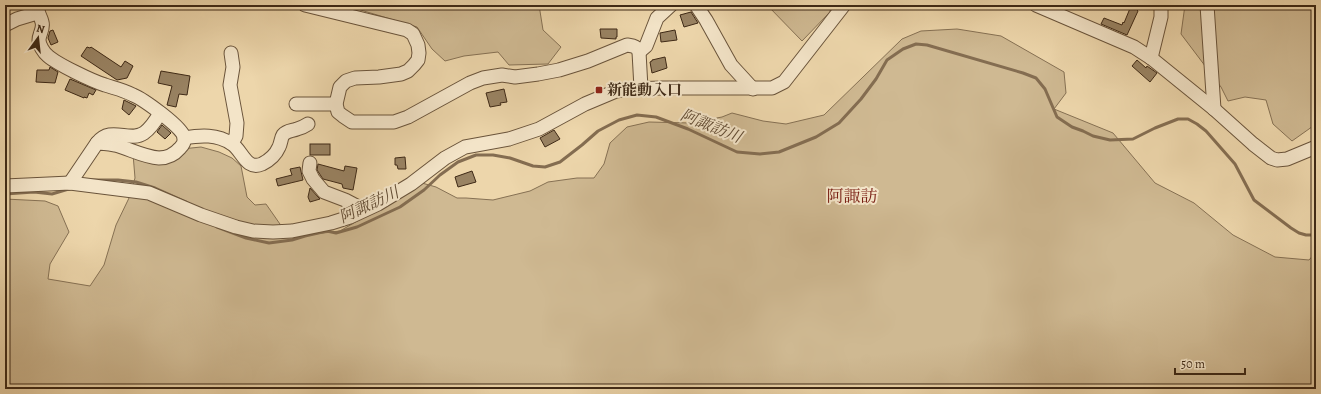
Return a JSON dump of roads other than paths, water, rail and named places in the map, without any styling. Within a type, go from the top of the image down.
[{"type":"street","points":[[305,5],[407,30],[413,34],[418,45],[418,60],[408,71],[392,76],[355,78],[346,81],[340,87],[336,104],[338,112],[352,122],[394,122],[408,117],[470,83],[483,78],[502,76],[515,77],[560,70],[588,61],[628,45],[638,49],[639,52],[641,88]]},
{"type":"street","points":[[639,52],[646,46],[657,18],[671,5]]},
{"type":"street","points":[[696,5],[732,65],[753,89]]},
{"type":"street","points":[[5,186],[70,183],[149,193],[201,215],[236,227],[274,232],[311,227],[350,217],[364,210],[411,184],[445,158],[466,147],[509,139],[539,129],[585,104],[616,91],[641,88],[772,88],[784,82],[844,5]]},
{"type":"street","points":[[1036,5],[1134,47],[1151,58],[1271,158],[1278,160],[1287,159],[1316,147]]},
{"type":"street","points":[[1151,58],[1161,17],[1161,5]]},
{"type":"street","points":[[1207,5],[1214,109]]},
{"type":"street","points":[[5,24],[38,9],[42,23],[39,40],[42,48],[48,56],[96,82],[135,95],[160,113],[181,131],[184,138],[183,145],[173,155],[166,158],[147,156],[114,145],[97,143]]},
{"type":"street","points":[[231,53],[233,67],[230,85],[237,123],[236,136],[232,144]]},
{"type":"street","points":[[296,104],[336,104]]},
{"type":"street","points":[[70,183],[102,137],[110,134],[137,136],[144,134],[160,113]]},
{"type":"street","points":[[184,138],[201,135],[214,136],[232,144],[250,164],[260,165],[274,156],[284,134],[289,130],[297,129],[308,124]]},
{"type":"street","points":[[310,163],[309,171],[313,180],[324,192],[355,204],[364,210]]},
{"type":"waterway","name":"阿諏訪川","points":[[217,227],[246,238],[269,243],[292,240],[327,231],[336,233],[357,227],[400,207],[424,190],[440,175],[458,162],[476,155],[493,155],[510,158],[533,166],[545,167],[560,162],[598,131],[619,120],[637,115],[656,117],[688,129],[737,152],[760,154],[779,152],[816,137],[839,123],[861,99],[876,79],[887,60],[903,49],[916,44],[927,45],[1036,78],[1045,89],[1057,117],[1072,127],[1093,136],[1110,140],[1133,139],[1178,119],[1188,119],[1206,131],[1235,164],[1254,200],[1299,233],[1316,235]]},
{"type":"waterway","name":"阿諏訪川","points":[[90,180],[118,180],[136,182],[155,188],[186,202]]},
{"type":"waterway","name":"阿諏訪川","points":[[5,194],[34,192],[52,194],[72,188]]},
{"type":"place","name":"新能動入口","points":[[599,90]]},
{"type":"district","name":"阿諏訪","points":[[852,196]]}]
